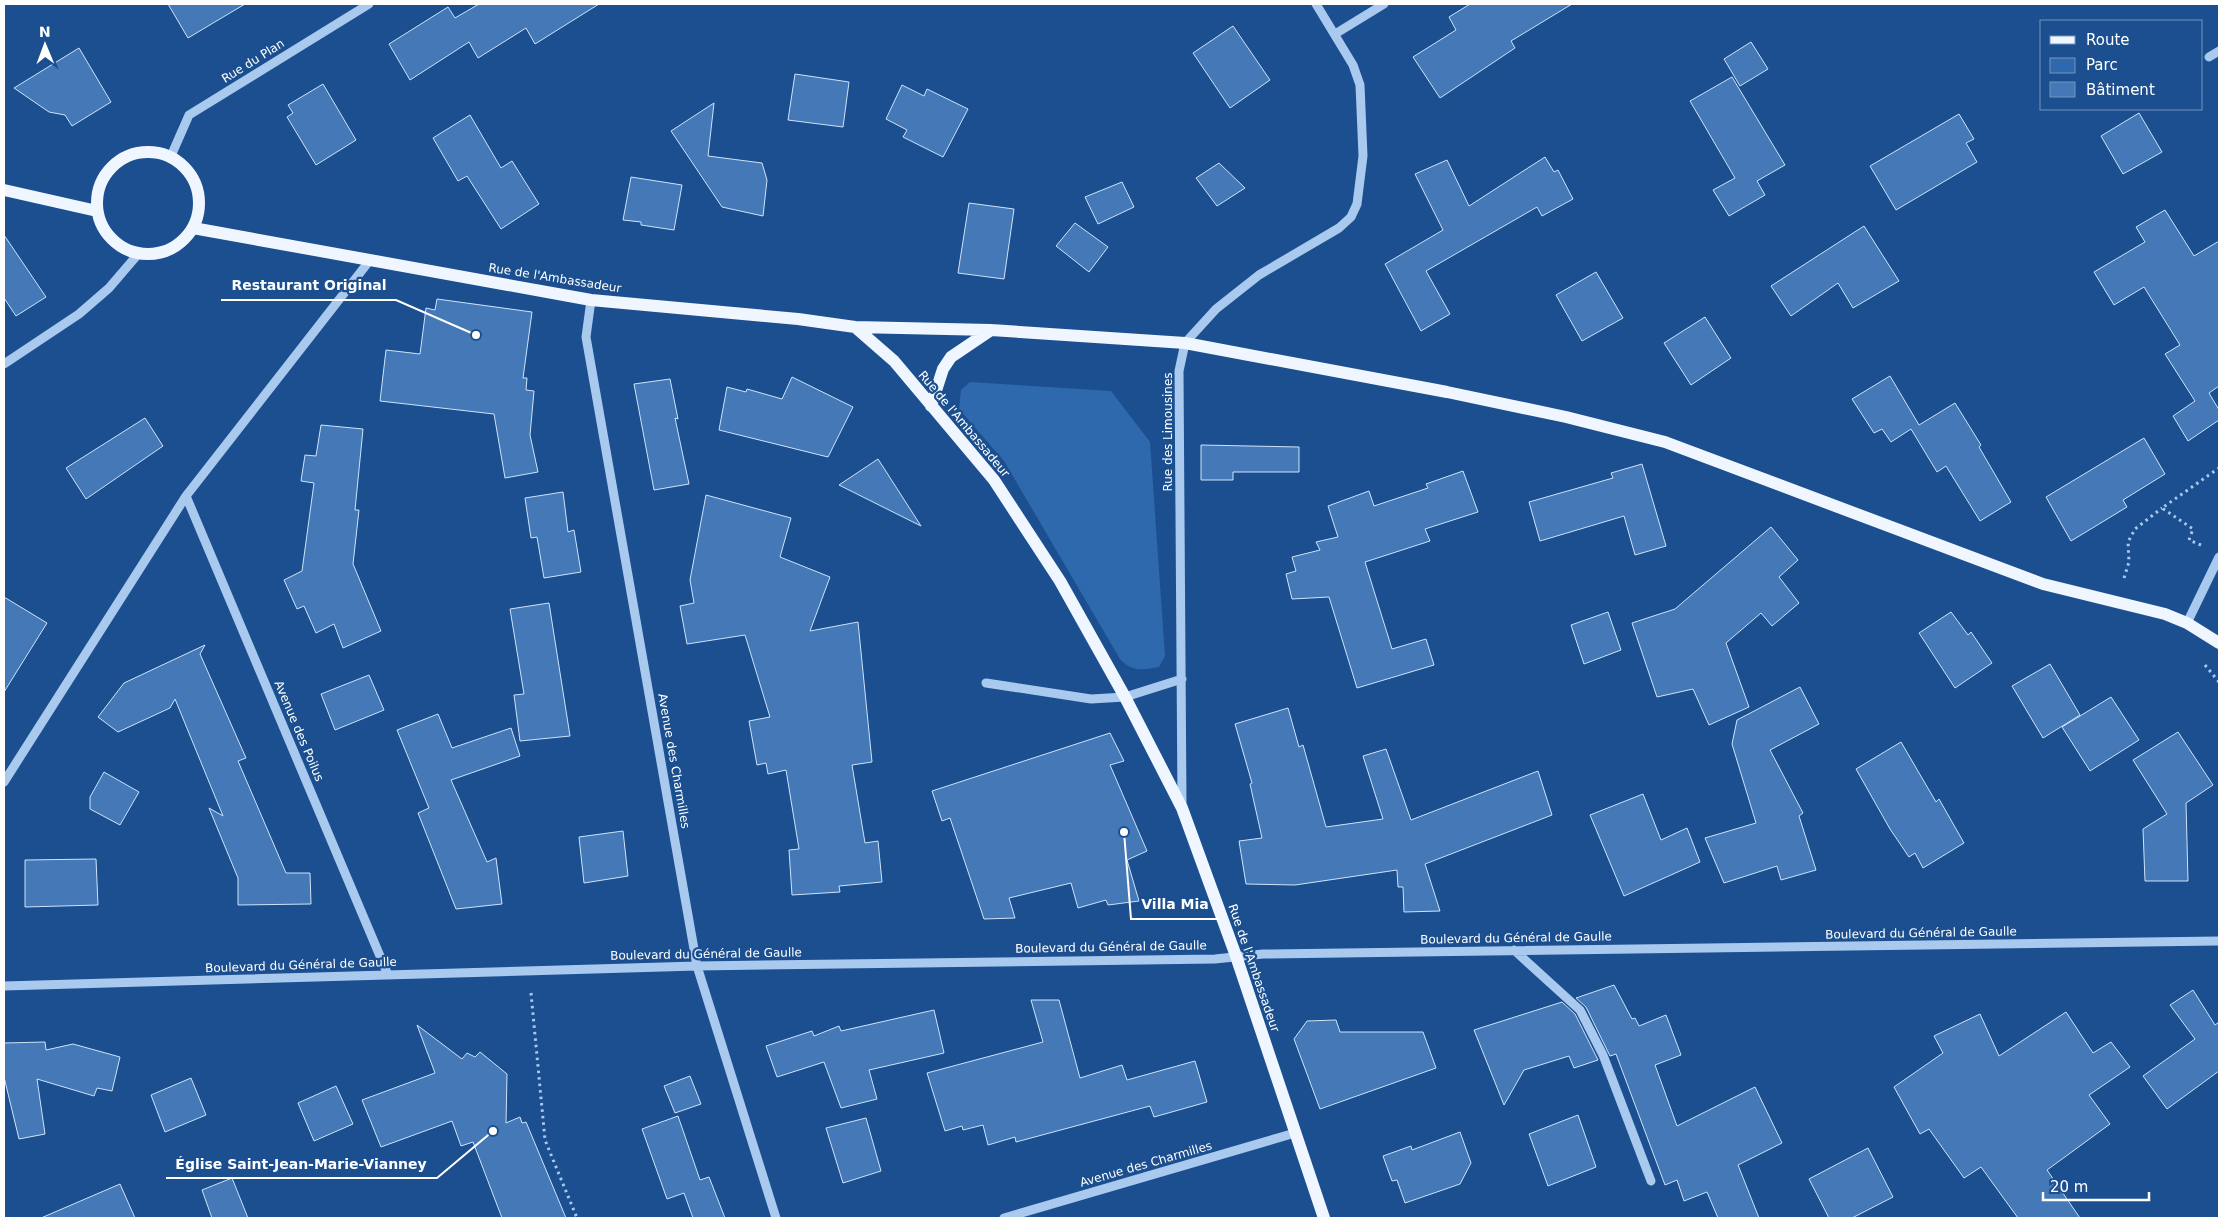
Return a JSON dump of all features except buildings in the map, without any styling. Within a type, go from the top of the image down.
[{"type":"main road","points":[[138,152],[154,152],[171,156],[184,166],[194,180],[199,196],[199,213],[193,228],[184,241],[170,249],[155,254],[139,253],[124,248],[111,239],[102,226],[97,211],[97,195],[102,180],[111,167],[124,158],[138,152]]},
{"type":"main road","points":[[4,190],[97,211]]},
{"type":"main road","name":"Rue de l'Ambassadeur","points":[[193,228],[591,300],[798,319],[855,327],[894,361],[994,480],[1060,581],[1125,697],[1182,808],[1236,956],[1324,1218]]},
{"type":"main road","points":[[855,327],[991,330],[1185,343],[1566,416],[1665,442],[2043,584],[2125,603],[2187,623],[2219,643]]},
{"type":"main road","points":[[931,406],[943,369],[951,357],[991,330]]},
{"type":"street","name":"Rue du Plan","points":[[171,156],[189,115],[370,4]]},
{"type":"street","points":[[1185,343],[1216,309],[1253,280],[1339,228],[1351,217],[1357,204],[1363,156],[1360,85],[1353,65],[1316,4]]},
{"type":"street","points":[[1335,34],[1384,4]]},
{"type":"street","points":[[2208,57],[2219,51]]},
{"type":"street","points":[[4,364],[78,314],[109,288],[139,253]]},
{"type":"street","points":[[4,782],[186,496],[370,260]]},
{"type":"street","name":"Avenue des Charmilles","points":[[591,300],[586,337],[697,966],[776,1218]]},
{"type":"street","name":"Rue des Limousines","points":[[1182,808],[1179,371],[1185,343]]},
{"type":"street","name":"Avenue des Poilus","points":[[186,496],[388,975]]},
{"type":"street","points":[[2187,623],[2219,557]]},
{"type":"street","points":[[986,683],[1091,699],[1125,697],[1182,679]]},
{"type":"street","name":"Boulevard du Général de Gaulle","points":[[4,986],[697,966],[1201,959],[1236,956],[1514,950],[2219,941]]},
{"type":"street","points":[[1514,950],[1580,1010],[1603,1055],[1651,1181]]},
{"type":"street","name":"Avenue des Charmilles","points":[[1004,1218],[1295,1133]]},
{"type":"path","points":[[2124,579],[2129,562],[2128,542],[2135,529],[2219,468]]},
{"type":"path","points":[[2162,508],[2194,529],[2189,540],[2202,546]]},
{"type":"path","points":[[2198,660],[2219,682]]},
{"type":"path","points":[[529,970],[545,1140],[577,1218]]},
{"type":"green space","points":[[970,382],[1111,391],[1150,442],[1165,656],[1159,667],[1147,669],[1133,668],[1120,659],[1004,461],[959,409],[961,390]]},
{"type":"place","name":"Restaurant Original","points":[[476,335]]},
{"type":"place","name":"Villa Mia","points":[[1124,832]]},
{"type":"place","name":"Église Saint-Jean-Marie-Vianney","points":[[493,1131]]}]
